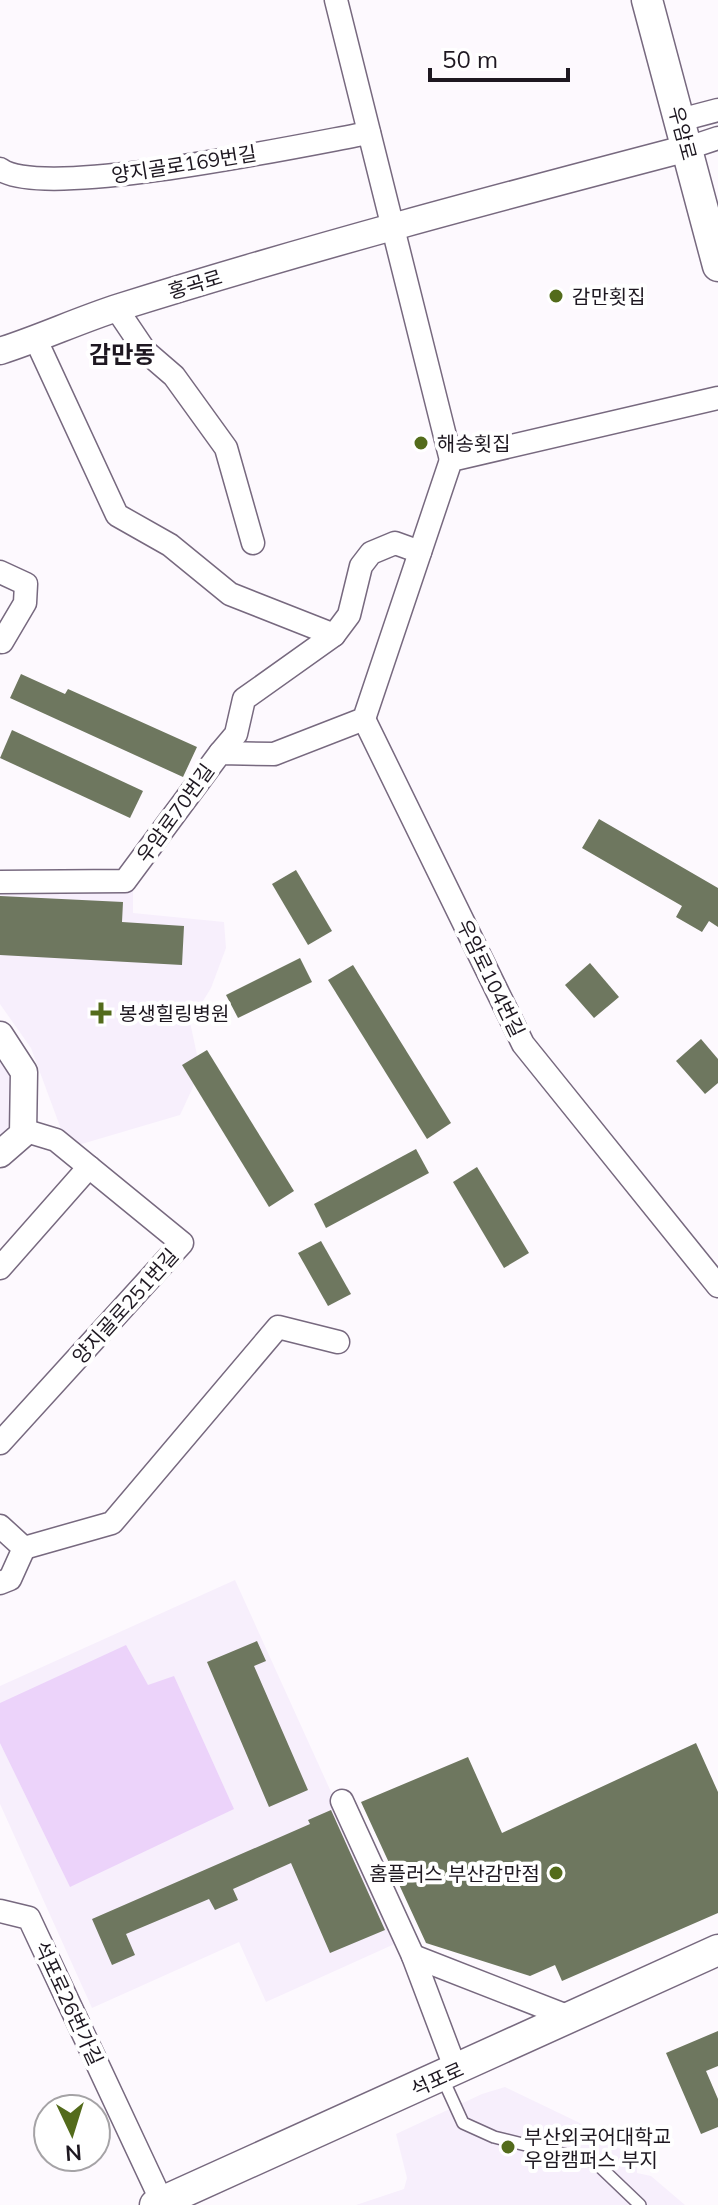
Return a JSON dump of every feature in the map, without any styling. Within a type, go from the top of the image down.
[{"type":"main road","name":"우암로","points":[[647,0],[718,266]]},
{"type":"main road","name":"석포로","points":[[159,2204],[718,1950]]},
{"type":"street","points":[[336,0],[451,460],[364,719]]},
{"type":"street","points":[[684,134],[718,110]]},
{"type":"street","name":"양지골로169번길","points":[[0,169],[7,175],[52,179],[124,175],[369,133]]},
{"type":"street","points":[[684,134],[718,138]]},
{"type":"street","name":"홍곡로","points":[[0,351],[116,308],[684,134]]},
{"type":"street","points":[[116,308],[145,351],[174,376],[226,448],[253,543]]},
{"type":"street","points":[[36,340],[117,515],[170,545],[230,594],[334,635]]},
{"type":"street","points":[[451,460],[718,398]]},
{"type":"street","points":[[220,753],[236,734],[244,699],[334,635],[349,615],[361,566],[371,553],[395,543],[420,552]]},
{"type":"street","points":[[0,572],[26,584],[25,603],[2,642]]},
{"type":"street","name":"우암로70번길","points":[[0,882],[125,881],[220,753],[274,754],[364,719]]},
{"type":"street","name":"우암로104번길","points":[[364,719],[523,1044],[718,1286]]},
{"type":"street","points":[[0,1035],[24,1072],[23,1134],[0,1154]]},
{"type":"street","name":"양지골로251번길","points":[[0,1443],[182,1243],[56,1140],[23,1130]]},
{"type":"street","points":[[0,1268],[89,1167]]},
{"type":"street","points":[[0,1583],[10,1579],[24,1548],[112,1523],[278,1327],[338,1342]]},
{"type":"street","points":[[0,1526],[24,1548]]},
{"type":"street","points":[[342,1801],[413,1956],[449,2074]]},
{"type":"street","name":"석포로26번가길","points":[[0,1911],[29,1918],[159,2204]]},
{"type":"street","points":[[413,1956],[572,2018]]},
{"type":"lane","points":[[449,2074],[463,2123],[494,2137],[595,2162],[640,2205]]},
{"type":"shaded area","name":"봉생힐링병원","points":[[133,891],[133,913],[224,922],[226,948],[211,988],[190,1022],[197,1055],[193,1087],[180,1115],[68,1148],[31,1048],[0,1004],[0,892]]},
{"type":"shaded area","points":[[0,1059],[15,1073],[7,1137],[0,1140]]},
{"type":"shaded area","points":[[235,1580],[399,1942],[266,2002],[239,1942],[92,2008],[0,1804],[0,1686]]},
{"type":"shaded area","points":[[126,1645],[148,1685],[174,1676],[234,1809],[70,1887],[0,1743],[0,1703]]},
{"type":"shaded area","name":"부산외국어대학교 우암캠퍼스 부지","points":[[505,2087],[584,2125],[637,2160],[637,2173],[651,2176],[685,2205],[356,2205],[404,2189],[407,2178],[396,2134],[482,2094]]},
{"type":"building","points":[[21,674],[65,694],[68,689],[197,747],[183,777],[10,698]]},
{"type":"building","points":[[12,730],[143,791],[130,818],[0,758]]},
{"type":"building","points":[[599,819],[718,888],[718,927],[709,921],[702,932],[676,917],[682,906],[582,848]]},
{"type":"building","points":[[296,870],[332,931],[308,945],[272,884]]},
{"type":"building","points":[[0,896],[123,902],[122,922],[184,926],[182,965],[0,955]]},
{"type":"building","points":[[300,958],[312,982],[238,1018],[226,995]]},
{"type":"building","points":[[590,963],[619,997],[594,1018],[565,985]]},
{"type":"building","points":[[353,965],[451,1123],[427,1139],[328,980]]},
{"type":"building","points":[[701,1039],[718,1059],[718,1083],[705,1094],[676,1061]]},
{"type":"building","points":[[207,1050],[294,1191],[269,1207],[182,1065]]},
{"type":"building","points":[[416,1149],[429,1173],[326,1228],[314,1204]]},
{"type":"building","points":[[477,1167],[529,1253],[504,1268],[453,1182]]},
{"type":"building","points":[[321,1241],[351,1294],[328,1306],[298,1253]]},
{"type":"building","points":[[257,1641],[266,1661],[254,1666],[308,1790],[269,1807],[207,1662]]},
{"type":"building","name":"홈플러스 부산감만점","points":[[696,1743],[718,1792],[718,1913],[562,1981],[555,1965],[530,1976],[426,1943],[361,1802],[468,1757],[502,1833]]},
{"type":"building","points":[[331,1810],[385,1930],[330,1953],[291,1863],[233,1889],[238,1900],[215,1910],[209,1899],[126,1934],[135,1955],[112,1965],[92,1919],[310,1824],[308,1820]]},
{"type":"building","points":[[718,2031],[718,2066],[706,2071],[718,2099],[718,2127],[701,2134],[666,2053]]},
{"type":"place","name":"감만횟집","points":[[556,296]]},
{"type":"place","name":"해송횟집","points":[[421,443]]},
{"type":"place","name":"봉생힐링병원","points":[[101,1013]]},
{"type":"place","name":"홈플러스 부산감만점","points":[[556,1873]]},
{"type":"place","name":"부산외국어대학교 우암캠퍼스 부지","points":[[508,2147]]},
{"type":"district","name":"감만동","points":[[122,354]]}]
